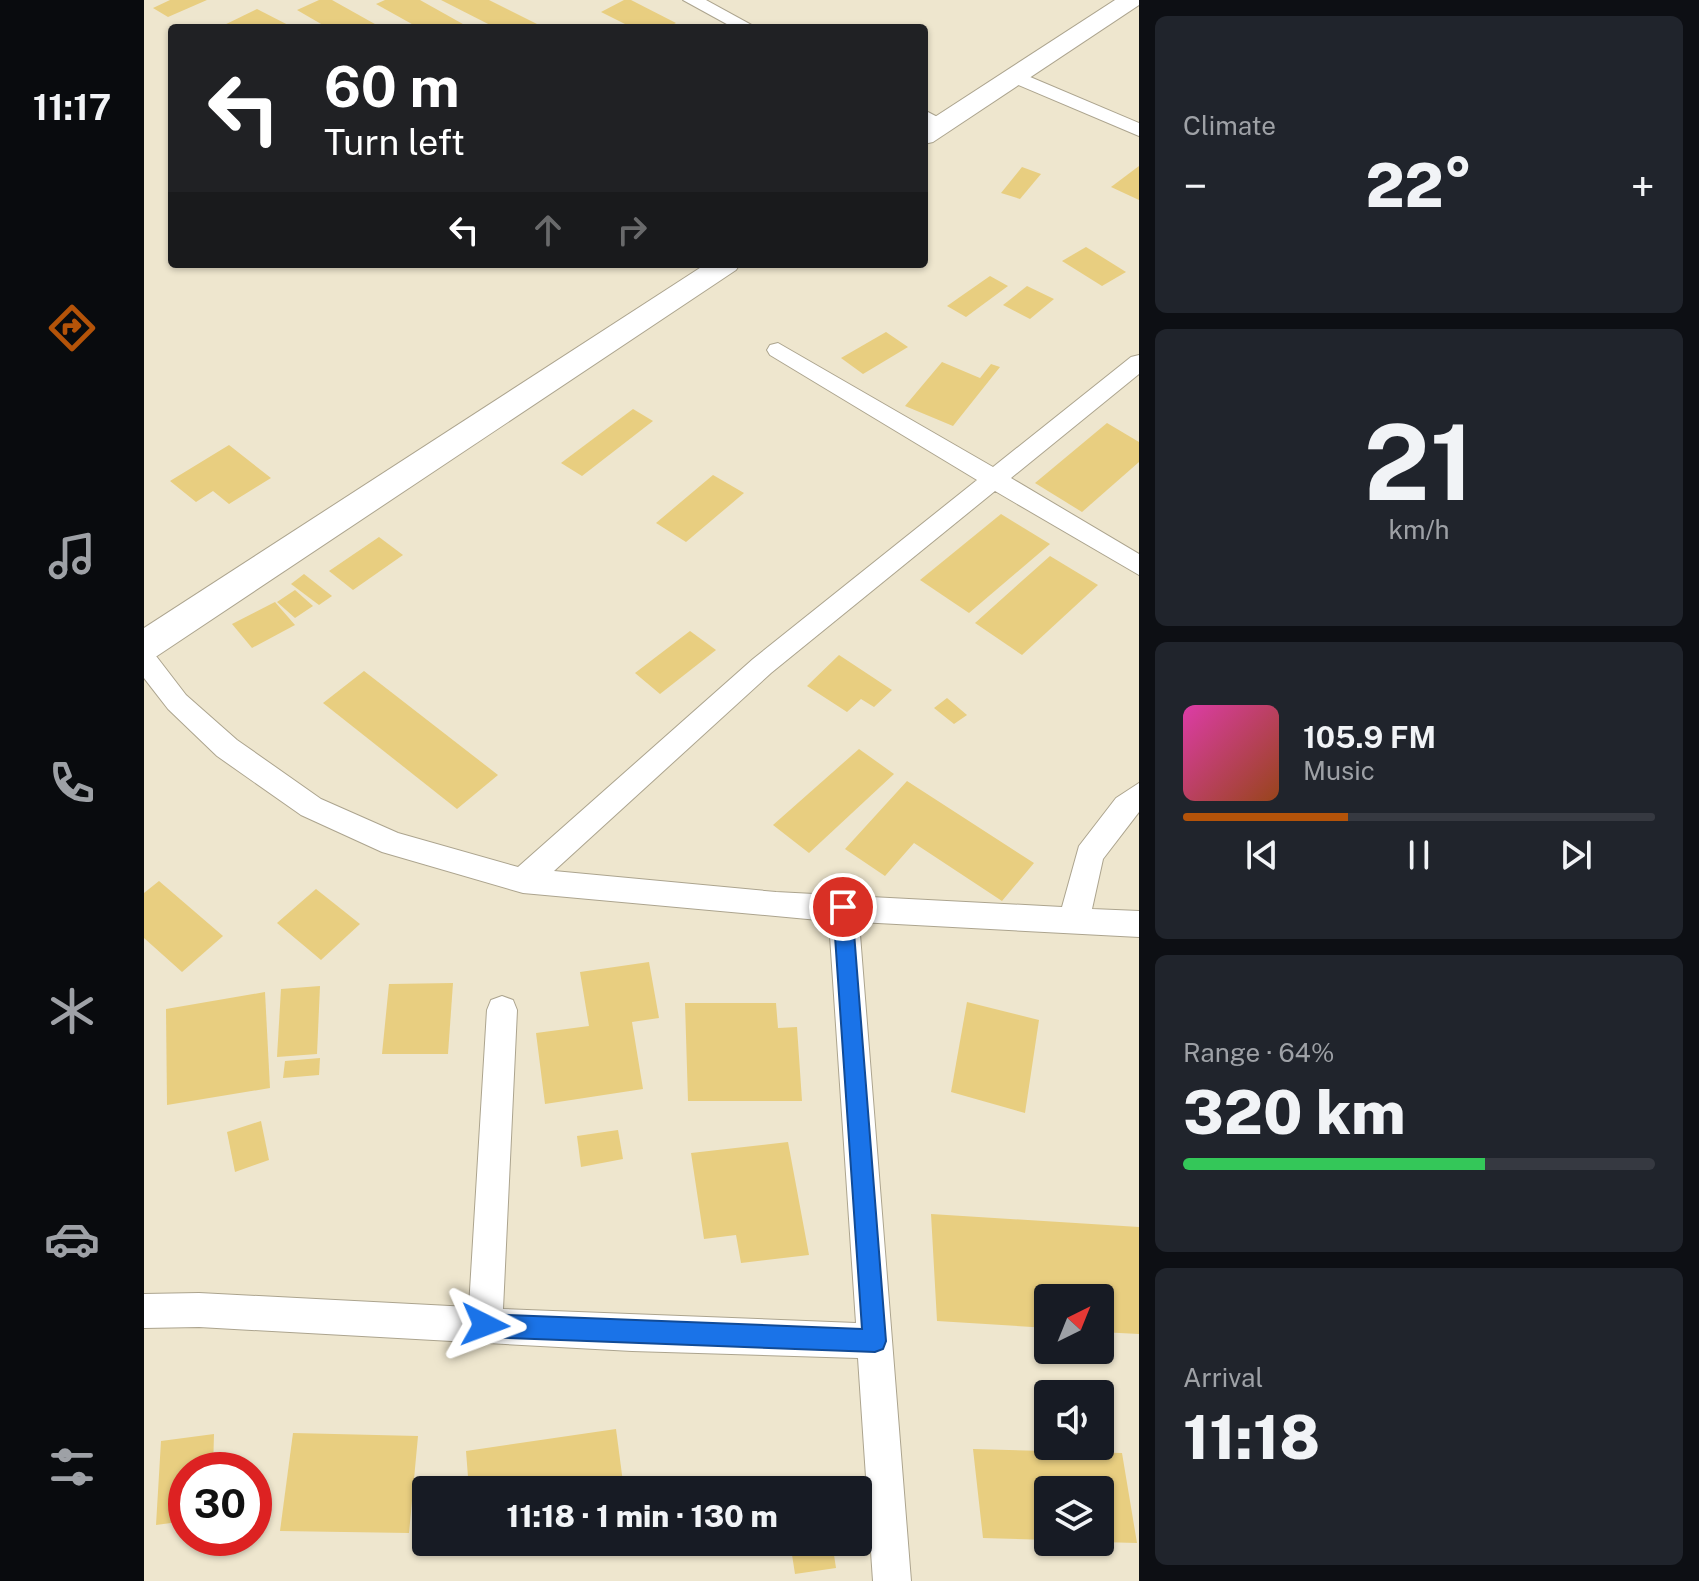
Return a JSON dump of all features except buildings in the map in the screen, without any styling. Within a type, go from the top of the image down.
[{"type":"street","points":[[692,0],[740,24]]},
{"type":"street","points":[[930,125],[1016,77],[1131,0]]},
{"type":"street","points":[[1016,77],[1139,130]]},
{"type":"street","points":[[144,646],[720,268]]},
{"type":"street","points":[[778,350],[1139,566]]},
{"type":"street","points":[[523,881],[762,666],[1139,362]]},
{"type":"street","points":[[144,659],[177,702],[227,748],[311,807],[392,843],[523,881],[776,905],[1139,924]]},
{"type":"street","points":[[1074,921],[1089,855],[1126,806],[1139,795]]},
{"type":"street","points":[[843,907],[892,1581]]},
{"type":"street","points":[[485,1325],[502,1010]]},
{"type":"street","points":[[144,1311],[199,1310],[875,1341]]},
{"type":"route","points":[[485,1325],[875,1341],[843,907]]}]
